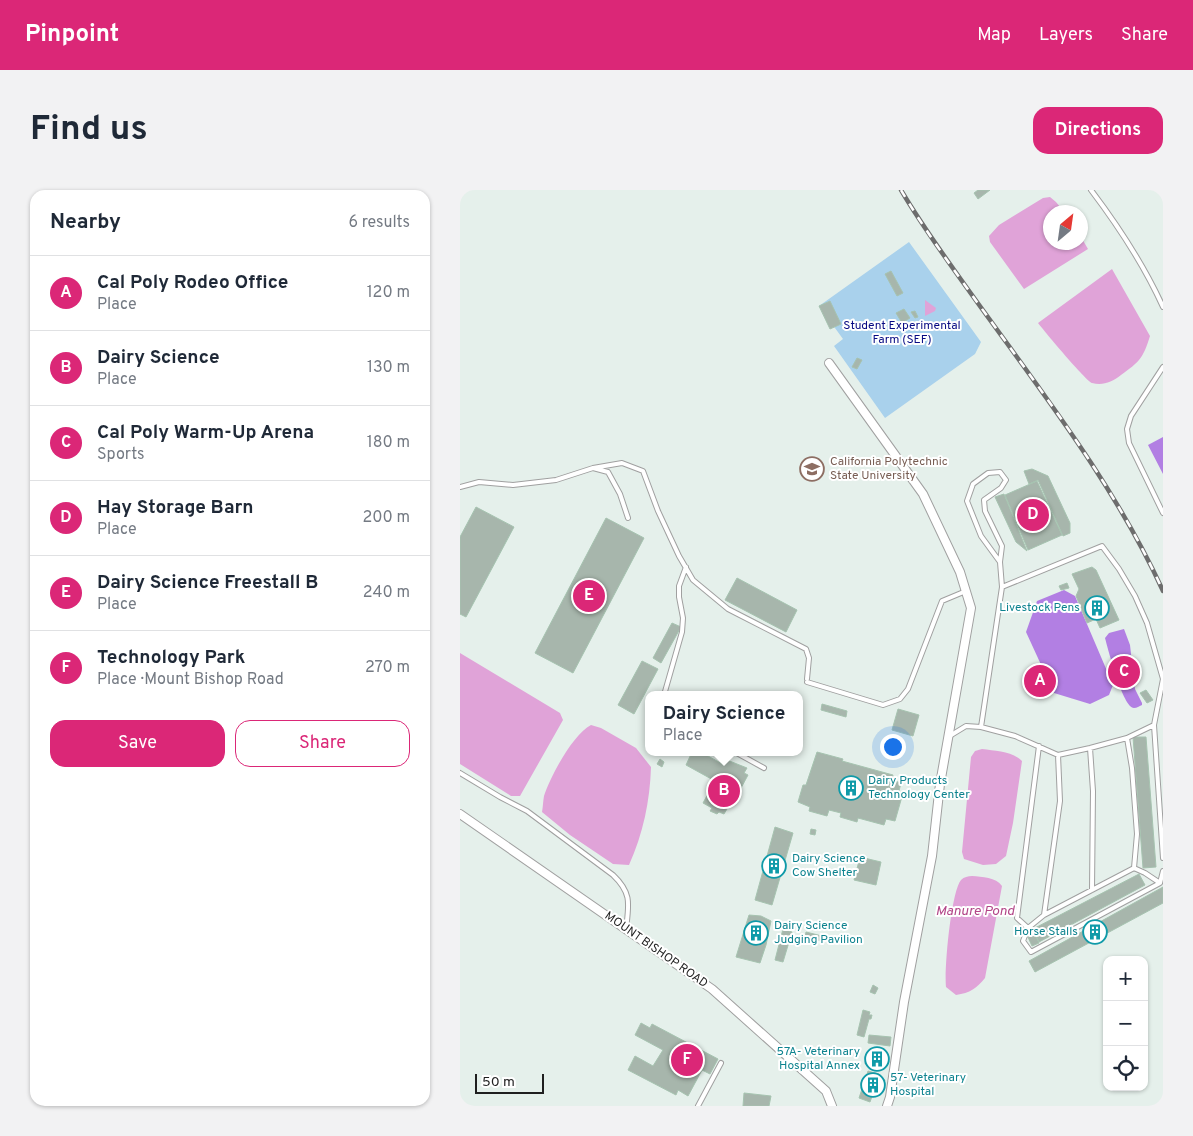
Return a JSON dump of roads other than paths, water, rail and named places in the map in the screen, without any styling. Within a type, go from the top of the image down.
[{"type":"street","points":[[829,363],[923,494],[960,572],[971,608],[940,784],[932,856],[904,1002],[890,1097],[887,1106]]},
{"type":"street","name":"MOUNT BISHOP ROAD","points":[[460,814],[712,989],[826,1091],[832,1106]]},
{"type":"lane","points":[[1091,190],[1115,222],[1151,281],[1163,307]]},
{"type":"lane","points":[[1163,367],[1130,416],[1127,429],[1129,443],[1163,513]]},
{"type":"lane","points":[[460,488],[479,482],[512,485],[556,480],[593,468],[622,463],[643,471],[658,511],[679,556],[693,580],[728,609],[806,649],[809,658],[807,680],[883,706],[900,699],[908,689],[942,601],[966,591]]},
{"type":"lane","points":[[593,468],[608,472],[620,494],[628,518]]},
{"type":"lane","points":[[981,727],[1002,587],[1000,562],[1002,546],[986,511],[984,500],[1001,488],[1006,480],[1000,472],[988,473],[973,484],[967,501],[981,536],[1000,562]]},
{"type":"lane","points":[[1002,587],[1102,546],[1119,569],[1135,596],[1148,624],[1163,679],[1154,725],[1163,858]]},
{"type":"lane","points":[[665,691],[682,632],[683,618],[679,586],[686,567]]},
{"type":"lane","points":[[948,737],[966,726],[981,727],[1015,736],[1058,755],[1126,738],[1154,725]]},
{"type":"lane","points":[[1126,738],[1132,768],[1137,834],[1134,868]]},
{"type":"lane","points":[[1028,928],[1017,918],[1039,746]]},
{"type":"lane","points":[[1090,748],[1093,791],[1092,890]]},
{"type":"lane","points":[[1044,915],[1060,800],[1058,755]]},
{"type":"lane","points":[[742,756],[764,768]]},
{"type":"lane","points":[[460,773],[527,811],[613,875],[621,883],[629,898],[626,929]]},
{"type":"lane","points":[[1134,868],[1146,873],[1160,884]]},
{"type":"lane","points":[[1134,868],[1044,915],[1028,928],[1023,941],[1031,952],[1160,884],[1163,872]]},
{"type":"lane","points":[[698,1106],[721,1063]]},
{"type":"water","points":[[1050,197],[1058,205],[1043,205],[1043,250],[1086,250],[1024,289],[990,242],[989,236],[999,225],[1043,198]]},
{"type":"water","points":[[1112,269],[1150,336],[1140,359],[1132,367],[1111,381],[1104,384],[1096,384],[1092,383],[1082,374],[1038,323]]},
{"type":"water","points":[[925,300],[936,308],[935,311],[925,316]]},
{"type":"water","points":[[460,653],[560,713],[563,720],[520,796],[511,796],[460,764]]},
{"type":"water","points":[[591,725],[601,728],[636,748],[651,767],[645,817],[629,865],[613,864],[570,835],[542,812],[544,796],[551,778],[570,746]]},
{"type":"water","points":[[982,749],[1009,753],[1022,761],[1006,856],[996,864],[983,865],[964,859],[962,852],[971,757],[975,751]]},
{"type":"water","name":"Manure Pond","points":[[972,876],[993,879],[1002,886],[985,978],[973,989],[956,995],[946,987],[946,965],[951,915],[957,887],[962,879]]},
{"type":"railway","points":[[901,190],[941,252],[1046,397],[1097,472],[1143,550],[1163,591]]},
{"type":"place","name":"California Polytechnic State University","points":[[812,469]]},
{"type":"place","name":"Hay Storage Barn","points":[[1033,515]]},
{"type":"place","name":"Dairy Science Freestall B","points":[[589,596]]},
{"type":"place","name":"Livestock Pens","points":[[1097,608]]},
{"type":"place","name":"Cal Poly Warm-Up Arena","points":[[1124,672]]},
{"type":"place","name":"Cal Poly Rodeo Office","points":[[1040,681]]},
{"type":"place","name":"Dairy Products Technology Center","points":[[851,788]]},
{"type":"place","name":"Dairy Science","points":[[724,791]]},
{"type":"place","name":"Dairy Science Cow Shelter","points":[[774,866]]},
{"type":"place","name":"Horse Stalls","points":[[1095,932]]},
{"type":"place","name":"Dairy Science Judging Pavilion","points":[[756,933]]},
{"type":"place","name":"57A- Veterinary Hospital Annex","points":[[877,1059]]},
{"type":"place","name":"Technology Park","points":[[687,1060]]},
{"type":"place","name":"57- Veterinary Hospital","points":[[873,1085]]},
{"type":"park label","name":"Student Experimental Farm (SEF)","points":[[902,333]]}]
